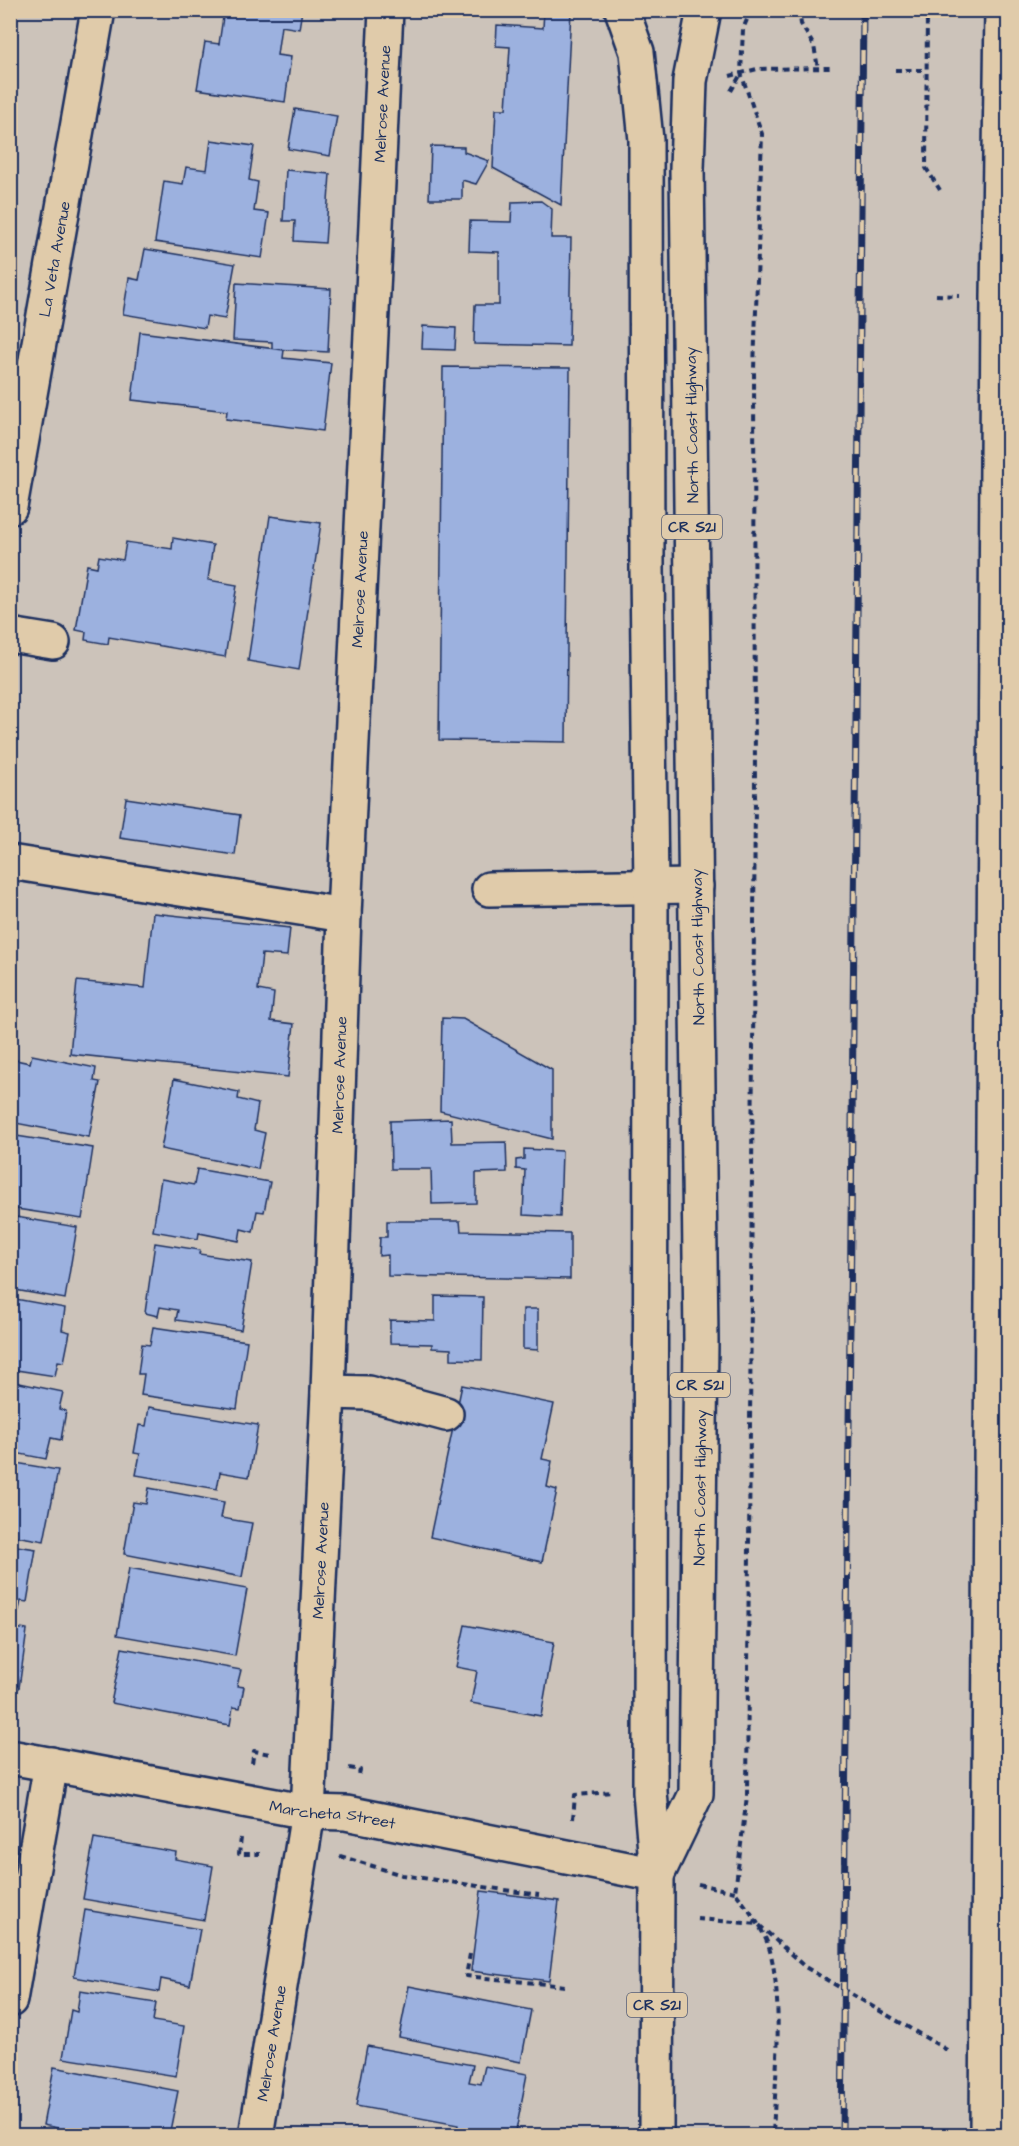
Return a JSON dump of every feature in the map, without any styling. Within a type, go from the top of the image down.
[{"type":"main road","name":"La Veta Avenue","points":[[10,507],[98,10]]},
{"type":"main road","name":"Melrose Avenue","points":[[256,2136],[308,1812],[328,1392],[344,915],[386,10]]},
{"type":"main road","name":"North Coast Highway","points":[[622,10],[637,52],[646,140],[646,569],[651,887],[650,1792],[657,1875],[656,2136]]},
{"type":"main road","name":"North Coast Highway","points":[[657,1875],[696,1794],[701,1340],[687,169],[690,81],[704,10]]},
{"type":"main road","points":[[987,2136],[999,1897],[1002,10]]},
{"type":"main road","points":[[10,634],[52,642]]},
{"type":"main road","points":[[10,862],[344,915]]},
{"type":"main road","points":[[489,889],[696,886]]},
{"type":"main road","points":[[328,1392],[368,1394],[446,1414]]},
{"type":"main road","name":"Marcheta Street","points":[[10,1757],[308,1812],[346,1813],[657,1875]]},
{"type":"main road","points":[[10,2000],[51,1764]]},
{"type":"path","points":[[751,10],[743,29],[741,73],[762,134],[754,369],[754,811],[747,1796],[735,1892],[758,1924],[770,1950],[777,1989],[773,2136]]},
{"type":"path","points":[[799,10],[801,24],[814,46],[818,68]]},
{"type":"path","points":[[927,10],[926,168],[940,190]]},
{"type":"path","points":[[758,69],[832,68]]},
{"type":"path","points":[[896,70],[926,70]]},
{"type":"path","points":[[936,295],[963,296]]},
{"type":"path","points":[[573,1824],[575,1795],[622,1791]]},
{"type":"path","points":[[758,1924],[805,1967],[950,2052]]},
{"type":"path","points":[[470,1954],[466,1976],[565,1986]]},
{"type":"building","points":[[213,10],[302,10],[299,29],[281,26],[277,55],[291,57],[285,102],[197,89],[205,42],[219,44],[223,17],[213,16]]},
{"type":"building","points":[[544,10],[571,11],[561,205],[493,168],[496,109],[506,109],[510,47],[496,46],[497,25],[543,28]]},
{"type":"building","points":[[295,109],[337,116],[330,156],[288,149]]},
{"type":"building","points":[[211,140],[254,146],[249,180],[258,182],[254,211],[269,213],[262,258],[155,242],[164,181],[183,184],[186,167],[207,170]]},
{"type":"building","points":[[431,146],[464,147],[464,152],[489,161],[476,184],[462,180],[462,199],[429,199]]},
{"type":"building","points":[[286,170],[330,174],[325,243],[294,241],[295,221],[283,221]]},
{"type":"building","points":[[541,201],[552,209],[551,238],[571,238],[569,346],[474,344],[475,305],[499,305],[499,252],[469,251],[470,221],[511,222],[512,202]]},
{"type":"building","points":[[145,249],[235,264],[225,319],[207,316],[205,328],[123,314],[129,278],[139,280]]},
{"type":"building","points":[[236,283],[331,289],[328,352],[272,349],[272,342],[233,340]]},
{"type":"building","points":[[423,326],[456,328],[455,350],[422,349]]},
{"type":"building","points":[[140,332],[284,350],[283,358],[331,363],[323,431],[226,419],[227,411],[132,400]]},
{"type":"building","points":[[443,367],[570,368],[566,742],[439,740]]},
{"type":"building","points":[[270,516],[321,523],[299,670],[248,661]]},
{"type":"building","points":[[173,538],[213,545],[208,580],[237,585],[225,657],[109,637],[108,644],[85,640],[86,632],[76,630],[87,565],[97,567],[99,556],[123,560],[126,542],[172,549]]},
{"type":"building","points":[[126,798],[240,815],[235,855],[120,838]]},
{"type":"building","points":[[153,913],[290,928],[287,956],[262,954],[258,990],[274,993],[271,1021],[294,1024],[288,1077],[70,1054],[77,981],[145,988]]},
{"type":"building","points":[[442,1018],[463,1019],[552,1070],[552,1139],[440,1111]]},
{"type":"building","points":[[32,1055],[96,1068],[94,1081],[100,1082],[89,1137],[10,1122],[11,1059],[30,1063]]},
{"type":"building","points":[[174,1079],[239,1092],[238,1099],[258,1104],[254,1130],[265,1133],[258,1169],[161,1149]]},
{"type":"building","points":[[451,1119],[452,1143],[506,1142],[507,1172],[476,1173],[476,1203],[432,1204],[431,1169],[391,1169],[390,1121]]},
{"type":"building","points":[[10,1135],[93,1148],[82,1219],[10,1208]]},
{"type":"building","points":[[524,1149],[562,1151],[560,1217],[523,1215],[525,1170],[516,1169],[516,1160],[524,1159]]},
{"type":"building","points":[[197,1169],[270,1182],[264,1212],[257,1211],[253,1232],[241,1229],[239,1241],[199,1233],[198,1239],[153,1231],[161,1179],[194,1185]]},
{"type":"building","points":[[10,1216],[77,1227],[65,1299],[10,1289]]},
{"type":"building","points":[[387,1221],[460,1221],[461,1231],[570,1233],[570,1279],[388,1276],[388,1255],[379,1256],[380,1237],[387,1237]]},
{"type":"building","points":[[155,1243],[200,1250],[199,1254],[252,1262],[241,1330],[176,1320],[178,1310],[160,1307],[158,1316],[145,1313]]},
{"type":"building","points":[[435,1296],[483,1297],[482,1360],[451,1359],[451,1349],[432,1348],[432,1344],[390,1343],[390,1320],[435,1321]]},
{"type":"building","points":[[10,1298],[65,1308],[62,1330],[70,1332],[64,1362],[58,1361],[55,1376],[10,1369]]},
{"type":"building","points":[[523,1309],[538,1309],[538,1350],[523,1349]]},
{"type":"building","points":[[153,1327],[247,1341],[237,1409],[141,1395],[144,1374],[138,1374],[142,1344],[150,1345]]},
{"type":"building","points":[[10,1381],[63,1392],[59,1409],[66,1411],[61,1440],[51,1438],[46,1459],[10,1452]]},
{"type":"building","points":[[462,1385],[554,1404],[542,1459],[552,1461],[547,1487],[557,1490],[542,1562],[430,1537]]},
{"type":"building","points":[[149,1407],[258,1425],[249,1477],[220,1472],[217,1489],[136,1475],[140,1454],[134,1453],[139,1425],[146,1426]]},
{"type":"building","points":[[10,1462],[58,1470],[44,1541],[10,1535]]},
{"type":"building","points":[[149,1488],[224,1502],[221,1518],[252,1523],[242,1577],[124,1554],[133,1502],[146,1504]]},
{"type":"building","points":[[10,1545],[36,1549],[27,1602],[21,1601],[17,1618],[10,1617]]},
{"type":"building","points":[[129,1568],[247,1589],[235,1656],[117,1635]]},
{"type":"building","points":[[465,1625],[554,1642],[541,1716],[471,1703],[477,1671],[456,1667]]},
{"type":"building","points":[[10,1627],[27,1630],[19,1688],[10,1687]]},
{"type":"building","points":[[122,1648],[241,1670],[237,1686],[244,1687],[240,1708],[233,1707],[230,1725],[111,1703]]},
{"type":"building","points":[[94,1838],[176,1852],[175,1859],[213,1866],[204,1920],[83,1899]]},
{"type":"building","points":[[481,1891],[559,1901],[549,1981],[471,1971]]},
{"type":"building","points":[[85,1910],[200,1929],[190,1985],[161,1979],[159,1992],[74,1977]]},
{"type":"building","points":[[409,1986],[531,2010],[521,2062],[399,2037]]},
{"type":"building","points":[[80,1991],[156,2003],[153,2021],[184,2026],[176,2076],[63,2058],[71,2010],[77,2012]]},
{"type":"building","points":[[367,2046],[473,2065],[469,2082],[481,2084],[485,2066],[527,2074],[515,2136],[481,2131],[480,2136],[456,2136],[458,2125],[356,2106]]},
{"type":"building","points":[[54,2067],[178,2091],[169,2136],[96,2136],[43,2125]]},
{"type":"railway","points":[[842,2136],[863,10]]}]
